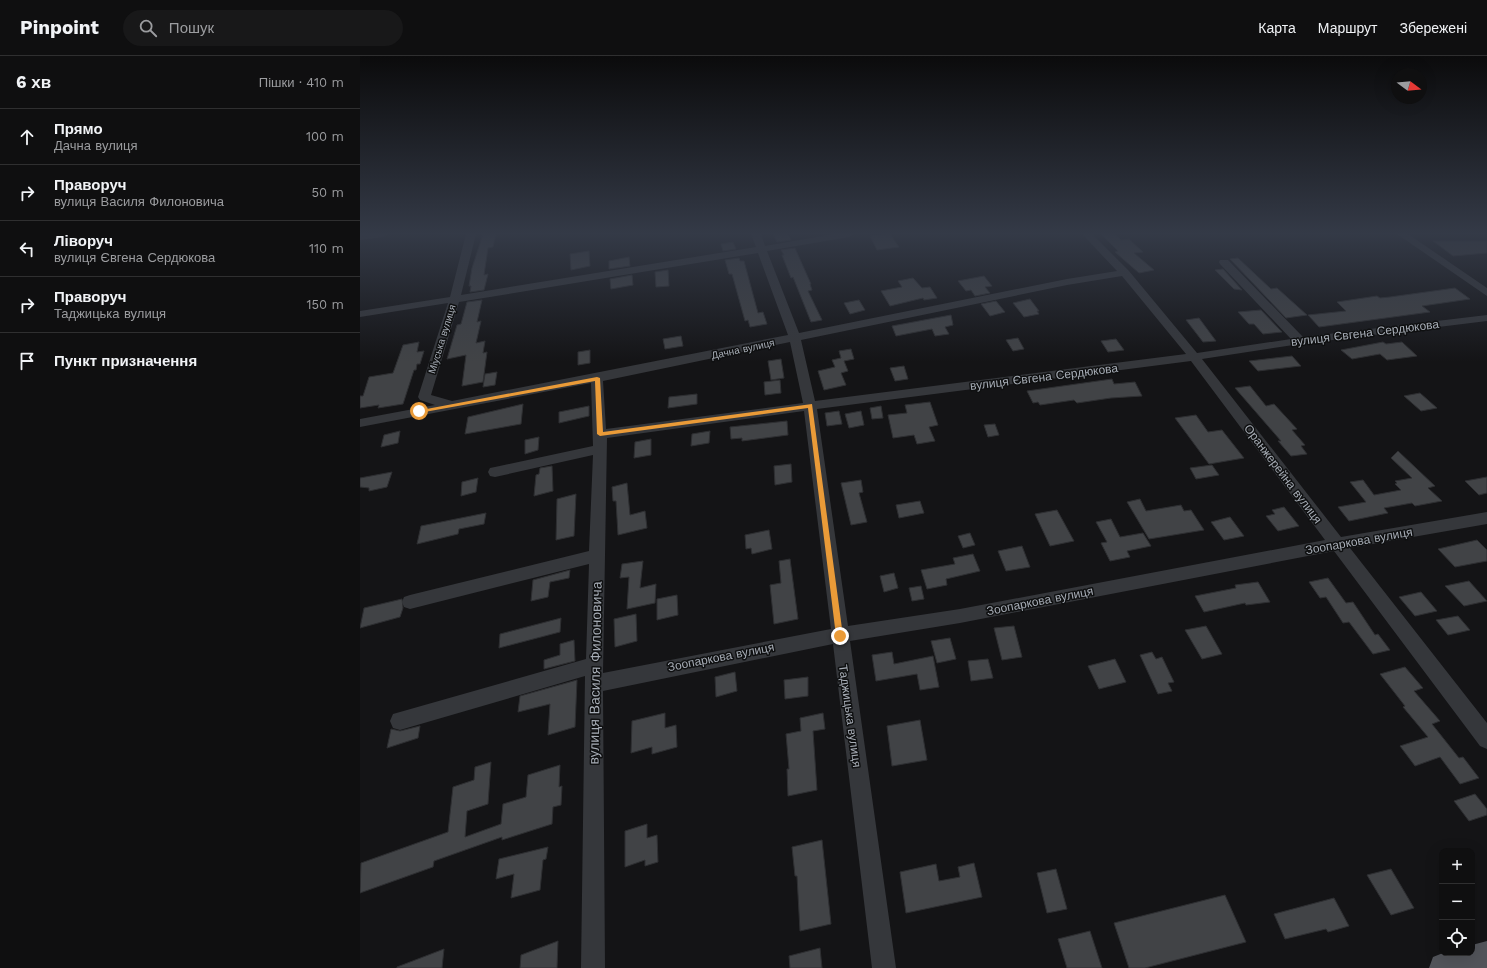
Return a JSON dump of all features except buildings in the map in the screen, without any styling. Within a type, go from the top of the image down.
[{"type":"main road","points":[[1444,968],[1487,956]]},
{"type":"street","name":"Міуська вулиця","points":[[424,397],[454,300],[460,277]]},
{"type":"street","points":[[360,314],[454,300],[575,277]]},
{"type":"street","name":"Таджицька вулиця","points":[[772,277],[795,338],[810,406],[884,968]]},
{"type":"street","name":"Дачна вулиця","points":[[360,423],[597,378],[1067,282],[1102,277]]},
{"type":"street","name":"Оранжерейна вулиця","points":[[1128,277],[1194,357],[1487,739]]},
{"type":"street","points":[[1238,277],[1300,341]]},
{"type":"street","points":[[1463,277],[1487,293]]},
{"type":"street","name":"вулиця Євгена Сердюкова","points":[[495,472],[600,441],[810,406],[1194,357],[1300,341],[1487,318]]},
{"type":"street","name":"вулиця Василя Филоновича","points":[[593,968],[594,665],[600,441],[597,378]]},
{"type":"street","points":[[394,416],[424,397],[450,405]]},
{"type":"street","name":"Зоопаркова вулиця","points":[[594,684],[690,663],[808,640],[975,613],[1337,544],[1487,518]]},
{"type":"street","points":[[410,602],[597,556]]},
{"type":"street","points":[[400,721],[594,665]]},
{"type":"route","points":[[419,411],[597,378],[600,434],[810,406],[840,636]]}]
